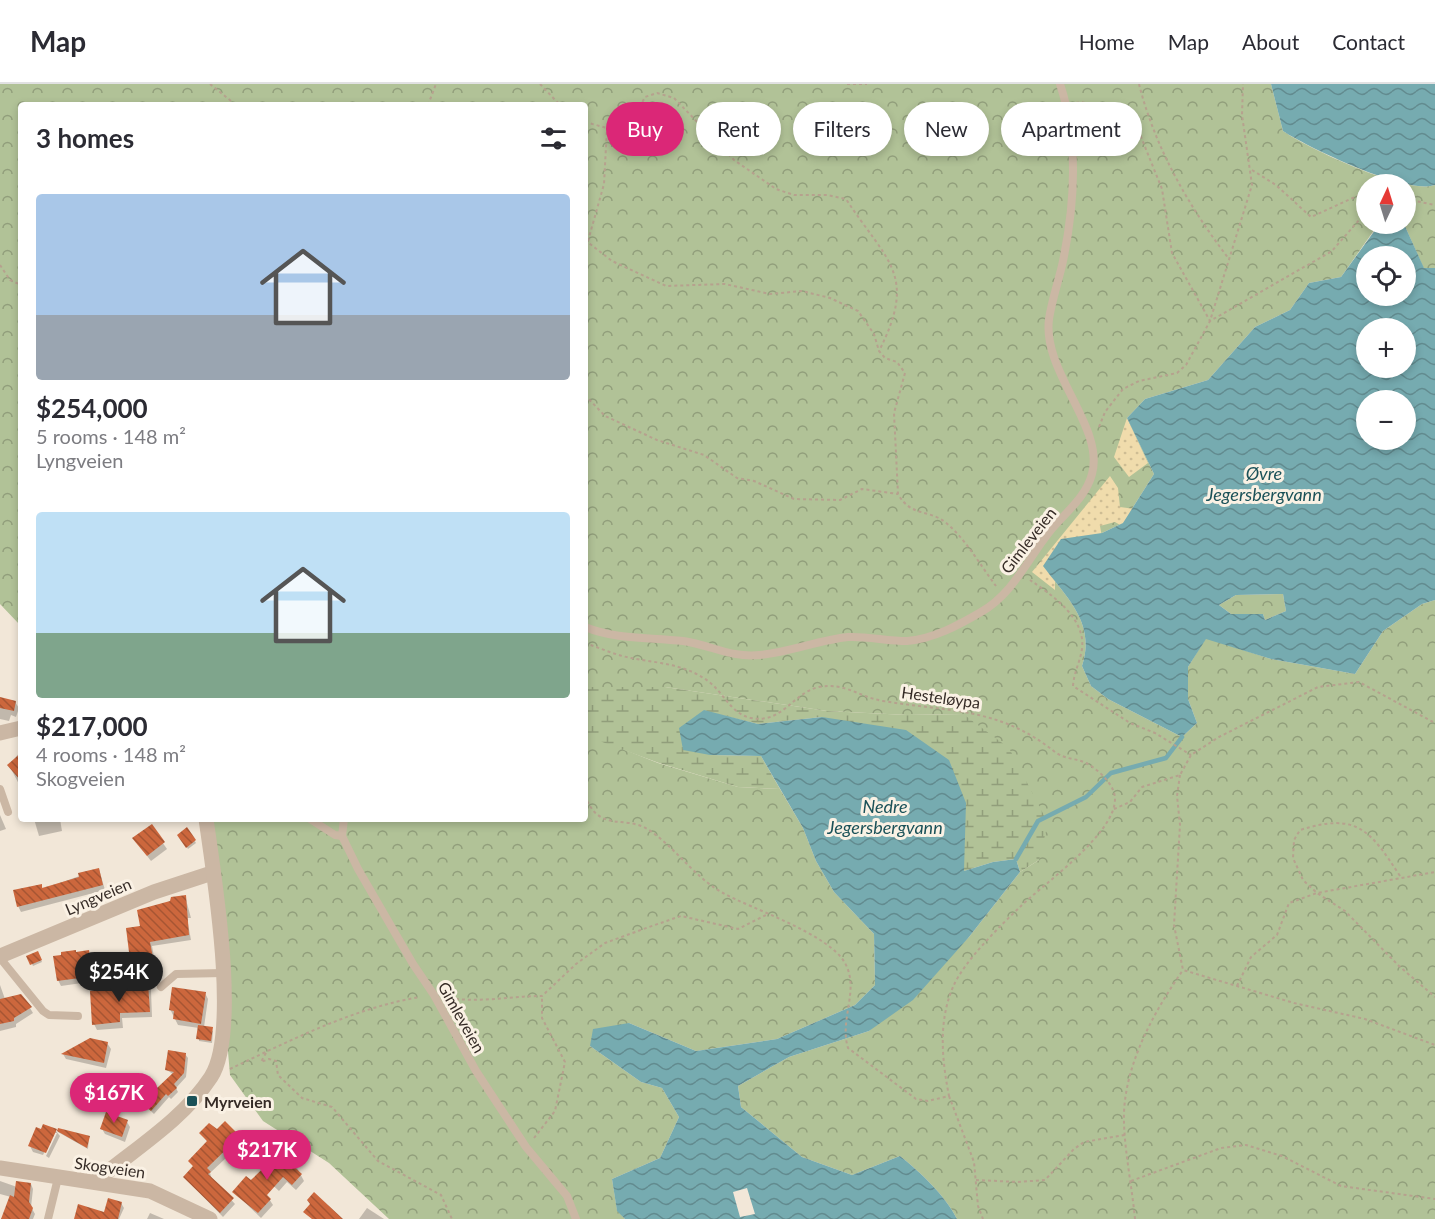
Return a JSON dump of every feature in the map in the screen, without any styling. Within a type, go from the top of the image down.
[{"type":"street","points":[[0,733],[18,729]]},
{"type":"street","points":[[95,1182],[169,1122],[210,1079],[220,1059],[223,973],[207,822]]},
{"type":"street","name":"Lyngveien","points":[[0,957],[154,892],[212,873]]},
{"type":"street","name":"Skogveien","points":[[0,1168],[150,1191],[210,1219]]},
{"type":"lane","name":"Gimleveien","points":[[1060,84],[1066,102]]},
{"type":"lane","name":"Gimleveien","points":[[588,628],[625,638],[699,644],[728,655],[758,656],[848,637],[908,640],[924,638],[981,612],[1003,595],[1050,532],[1088,487],[1093,472],[1093,448],[1083,421],[1067,391],[1049,336],[1049,320],[1063,259],[1073,194],[1072,156]]},
{"type":"lane","points":[[0,789],[8,812]]},
{"type":"lane","points":[[315,822],[335,835],[342,836],[344,822]]},
{"type":"lane","name":"Gimleveien","points":[[342,836],[476,1071],[526,1147],[567,1196],[576,1219]]},
{"type":"lane","name":"Lyngveien","points":[[0,957],[43,1011],[49,1015],[78,1016]]},
{"type":"lane","points":[[161,987],[176,974],[223,973]]},
{"type":"lane","points":[[48,1219],[58,1178]]},
{"type":"path","points":[[210,84],[232,102]]},
{"type":"path","points":[[429,102],[436,84]]},
{"type":"path","points":[[540,84],[557,102]]},
{"type":"path","points":[[847,84],[867,84]]},
{"type":"path","points":[[1139,84],[1146,110],[1171,170],[1230,260]]},
{"type":"path","points":[[1093,448],[1105,412],[1123,389],[1139,381],[1177,373],[1186,365],[1210,321],[1250,197],[1252,170],[1242,115],[1243,84]]},
{"type":"path","points":[[642,102],[645,97],[657,93],[674,98],[678,102]]},
{"type":"path","points":[[684,108],[734,160],[776,189],[794,195],[827,195],[846,199],[888,260],[898,280],[898,299],[893,324],[879,351]]},
{"type":"path","points":[[588,123],[606,128]]},
{"type":"path","points":[[1142,139],[1162,189],[1172,253],[1210,321]]},
{"type":"path","points":[[588,234],[604,184],[606,147]]},
{"type":"path","points":[[1252,170],[1276,185],[1311,217],[1356,196]]},
{"type":"path","points":[[1416,201],[1435,205]]},
{"type":"path","points":[[1210,321],[1332,251],[1356,223]]},
{"type":"path","points":[[588,242],[612,261],[666,286],[725,284],[770,294],[802,291],[830,298],[858,311],[874,334],[879,351],[885,358],[897,362],[905,373],[894,413],[898,494],[905,505],[943,520],[958,534],[1003,595]]},
{"type":"path","points":[[0,265],[10,280],[18,284]]},
{"type":"path","points":[[588,398],[605,416],[657,440],[704,455],[737,478],[754,481],[794,499],[840,500],[862,489],[898,494]]},
{"type":"path","points":[[1021,573],[1065,605],[1082,638],[1082,651],[1074,671],[1073,686],[1130,723],[1155,733],[1191,755]]},
{"type":"path","name":"Hesteløypa","points":[[588,644],[629,658],[666,662],[708,681],[736,713],[750,718],[770,719],[816,688],[837,685],[884,702],[907,703],[927,709],[952,708],[993,718],[1043,742],[1063,758],[1086,762],[1108,780],[1115,793],[1114,809]]},
{"type":"path","points":[[1135,1219],[1126,1135],[1126,1084],[1160,1006],[1183,970],[1174,925],[1180,825],[1177,796],[1180,775],[1191,755],[1219,737],[1318,687],[1359,682],[1435,723]]},
{"type":"path","points":[[983,1219],[974,1162],[949,1096],[943,1065],[942,1033],[953,987],[969,964],[1022,905],[1094,839],[1114,809],[1130,802],[1142,787],[1180,775]]},
{"type":"path","points":[[588,800],[598,815],[610,823],[647,828],[666,842],[703,879],[722,892],[809,933],[843,960],[853,986],[845,1032],[848,1048],[916,1099],[928,1101],[949,1096]]},
{"type":"path","points":[[1400,876],[1379,844],[1360,828],[1343,822],[1318,824],[1300,830],[1294,840],[1293,858],[1303,880],[1317,893],[1345,911],[1399,966],[1435,997]]},
{"type":"path","points":[[1237,986],[1251,957],[1277,935],[1289,903],[1317,893],[1400,876],[1435,872]]},
{"type":"path","points":[[210,1079],[267,1051],[388,1002],[434,995],[470,1001],[514,996],[542,996],[576,964],[605,943],[649,927],[681,916],[738,929],[768,914]]},
{"type":"path","points":[[1183,970],[1294,1003],[1365,1019],[1435,1045]]},
{"type":"path","points":[[526,1147],[555,1111],[566,1062],[542,1018],[542,996]]},
{"type":"path","points":[[267,1051],[261,1062],[268,1059],[276,1061],[278,1075],[302,1098],[332,1107],[378,1161],[441,1195],[452,1219]]},
{"type":"path","points":[[976,1180],[1018,1182],[1046,1180],[1074,1149],[1084,1142],[1126,1135]]},
{"type":"path","points":[[1131,1181],[1221,1148],[1246,1145],[1282,1156],[1341,1186],[1435,1199]]},
{"type":"green space","points":[[0,84],[1271,84],[1283,131],[1335,159],[1373,174],[1356,174],[1356,234],[1371,234],[1363,246],[1356,246],[1356,256],[1341,277],[1309,283],[1290,310],[1255,327],[1208,380],[1145,399],[1127,418],[1154,474],[1123,523],[1102,533],[1061,539],[1043,566],[1070,600],[1082,624],[1085,651],[1082,666],[1091,686],[1108,699],[1182,737],[1197,723],[1188,699],[1188,667],[1206,638],[1271,659],[1355,674],[1383,631],[1422,604],[1435,600],[1435,1219],[957,1219],[939,1193],[900,1156],[852,1175],[802,1157],[741,1107],[738,1086],[789,1057],[869,1031],[969,937],[1020,872],[1039,860],[962,714],[907,715],[827,711],[665,687],[588,687],[588,102],[18,102],[18,623],[0,604]]},
{"type":"green space","points":[[1416,185],[1435,185],[1435,268],[1424,269],[1416,246],[1414,246],[1408,234],[1416,234]]},
{"type":"green space","points":[[1283,594],[1286,611],[1265,620],[1263,614],[1231,614],[1219,605],[1236,595]]},
{"type":"green space","points":[[588,687],[665,687],[827,711],[907,715],[963,714],[1009,748],[1048,823],[1039,860],[1020,872],[1016,859],[993,862],[964,871],[963,854],[822,717],[758,724],[704,711],[710,755],[761,756],[780,789],[738,787],[659,763],[588,737]]},
{"type":"green space","points":[[588,735],[658,763],[738,787],[780,789],[803,828],[816,861],[834,892],[874,934],[875,985],[855,1005],[777,1039],[696,1051],[629,1023],[590,1046],[641,1082],[662,1088],[679,1117],[660,1158],[612,1179],[617,1210],[625,1219],[389,1219],[329,1163],[263,1121],[230,1075],[208,822],[588,822]]},
{"type":"sand","points":[[1127,418],[1148,463],[1129,477],[1114,457]]},
{"type":"sand","points":[[1110,476],[1118,488],[1120,507],[1142,510],[1132,532],[1115,522],[1100,526],[1102,537],[1055,559],[1055,590],[1032,572]]},
{"type":"water","points":[[1271,84],[1435,84],[1435,185],[1416,185],[1416,174],[1373,174],[1335,158],[1283,131]]},
{"type":"water","name":"Øvre Jegersbergvann","points":[[1372,234],[1409,234],[1414,246],[1363,246]]},
{"type":"water","name":"Øvre Jegersbergvann","points":[[1416,250],[1424,268],[1435,268],[1435,600],[1422,604],[1383,631],[1355,674],[1271,659],[1206,639],[1188,667],[1188,699],[1197,723],[1182,737],[1108,699],[1091,686],[1082,666],[1085,637],[1082,624],[1070,600],[1043,566],[1061,539],[1102,533],[1123,523],[1154,474],[1127,418],[1145,399],[1208,380],[1255,327],[1290,310],[1309,283],[1341,277],[1356,256],[1356,306],[1416,306]],"holes":[[[1283,594],[1286,611],[1265,620],[1263,614],[1231,614],[1219,605],[1236,595]]]},
{"type":"water","name":"Nedre Jegersbergvann","points":[[704,710],[758,724],[822,717],[906,730],[949,760],[966,803],[964,871],[993,862],[1016,859],[1020,872],[969,937],[913,1000],[869,1031],[789,1057],[738,1086],[741,1107],[802,1157],[852,1175],[900,1156],[939,1193],[957,1219],[625,1219],[617,1211],[612,1179],[660,1158],[679,1117],[662,1088],[641,1082],[590,1046],[593,1029],[629,1023],[696,1051],[777,1039],[855,1005],[875,985],[874,934],[834,892],[816,861],[803,828],[761,756],[710,755],[683,750],[679,728]],"holes":[[[747,1188],[755,1214],[740,1217],[733,1192]]]},
{"type":"building","points":[[0,697],[16,701],[14,711],[0,708]]},
{"type":"building","points":[[18,756],[18,778],[7,765]]},
{"type":"building","points":[[152,824],[165,842],[147,856],[132,838]]},
{"type":"building","points":[[187,827],[196,840],[186,848],[177,835]]},
{"type":"building","points":[[99,868],[103,885],[17,907],[13,890],[42,884],[42,888],[79,877],[78,873]]},
{"type":"building","points":[[186,895],[189,935],[150,942],[155,969],[131,968],[126,928],[140,926],[137,910],[170,901],[171,897]]},
{"type":"building","points":[[76,950],[76,952],[89,950],[91,965],[79,967],[80,978],[57,981],[53,956],[61,955],[61,952]]},
{"type":"building","points":[[38,951],[42,960],[30,965],[26,956]]},
{"type":"building","points":[[131,980],[148,983],[150,1012],[120,1013],[120,1022],[92,1025],[90,991],[132,988]]},
{"type":"building","points":[[172,987],[206,992],[201,1024],[173,1019],[174,1011],[169,1010]]},
{"type":"building","points":[[21,994],[32,1007],[14,1018],[14,1021],[0,1024],[0,999]]},
{"type":"building","points":[[198,1025],[213,1027],[211,1041],[196,1039]]},
{"type":"building","points":[[90,1038],[108,1042],[104,1063],[61,1054]]},
{"type":"building","points":[[168,1050],[186,1053],[184,1073],[174,1084],[177,1088],[168,1096],[166,1094],[151,1111],[141,1103],[174,1072],[165,1070]]},
{"type":"building","points":[[106,1112],[128,1120],[122,1137],[100,1129]]},
{"type":"building","points":[[225,1121],[240,1136],[207,1168],[211,1172],[208,1174],[234,1198],[220,1213],[183,1177],[193,1166],[188,1161],[207,1141],[199,1133],[209,1123],[217,1129]]},
{"type":"building","points":[[43,1124],[57,1129],[46,1153],[28,1146],[36,1127],[41,1129]]},
{"type":"building","points":[[58,1128],[90,1136],[87,1148],[57,1131]]},
{"type":"building","points":[[282,1150],[296,1163],[293,1166],[302,1174],[292,1185],[283,1177],[267,1195],[271,1199],[258,1213],[232,1192],[246,1176],[251,1180]]},
{"type":"building","points":[[16,1181],[31,1183],[29,1202],[33,1208],[29,1219],[1,1219],[10,1195],[14,1197]]},
{"type":"building","points":[[314,1192],[343,1219],[312,1219],[303,1212],[310,1204],[307,1200]]},
{"type":"building","points":[[108,1198],[122,1202],[118,1219],[74,1219],[78,1204],[104,1212]]},
{"type":"waterway","points":[[1016,859],[1038,821],[1086,797],[1111,773],[1166,758],[1182,737]]},
{"type":"place","name":"Myrveien","points":[[192,1101]]}]
